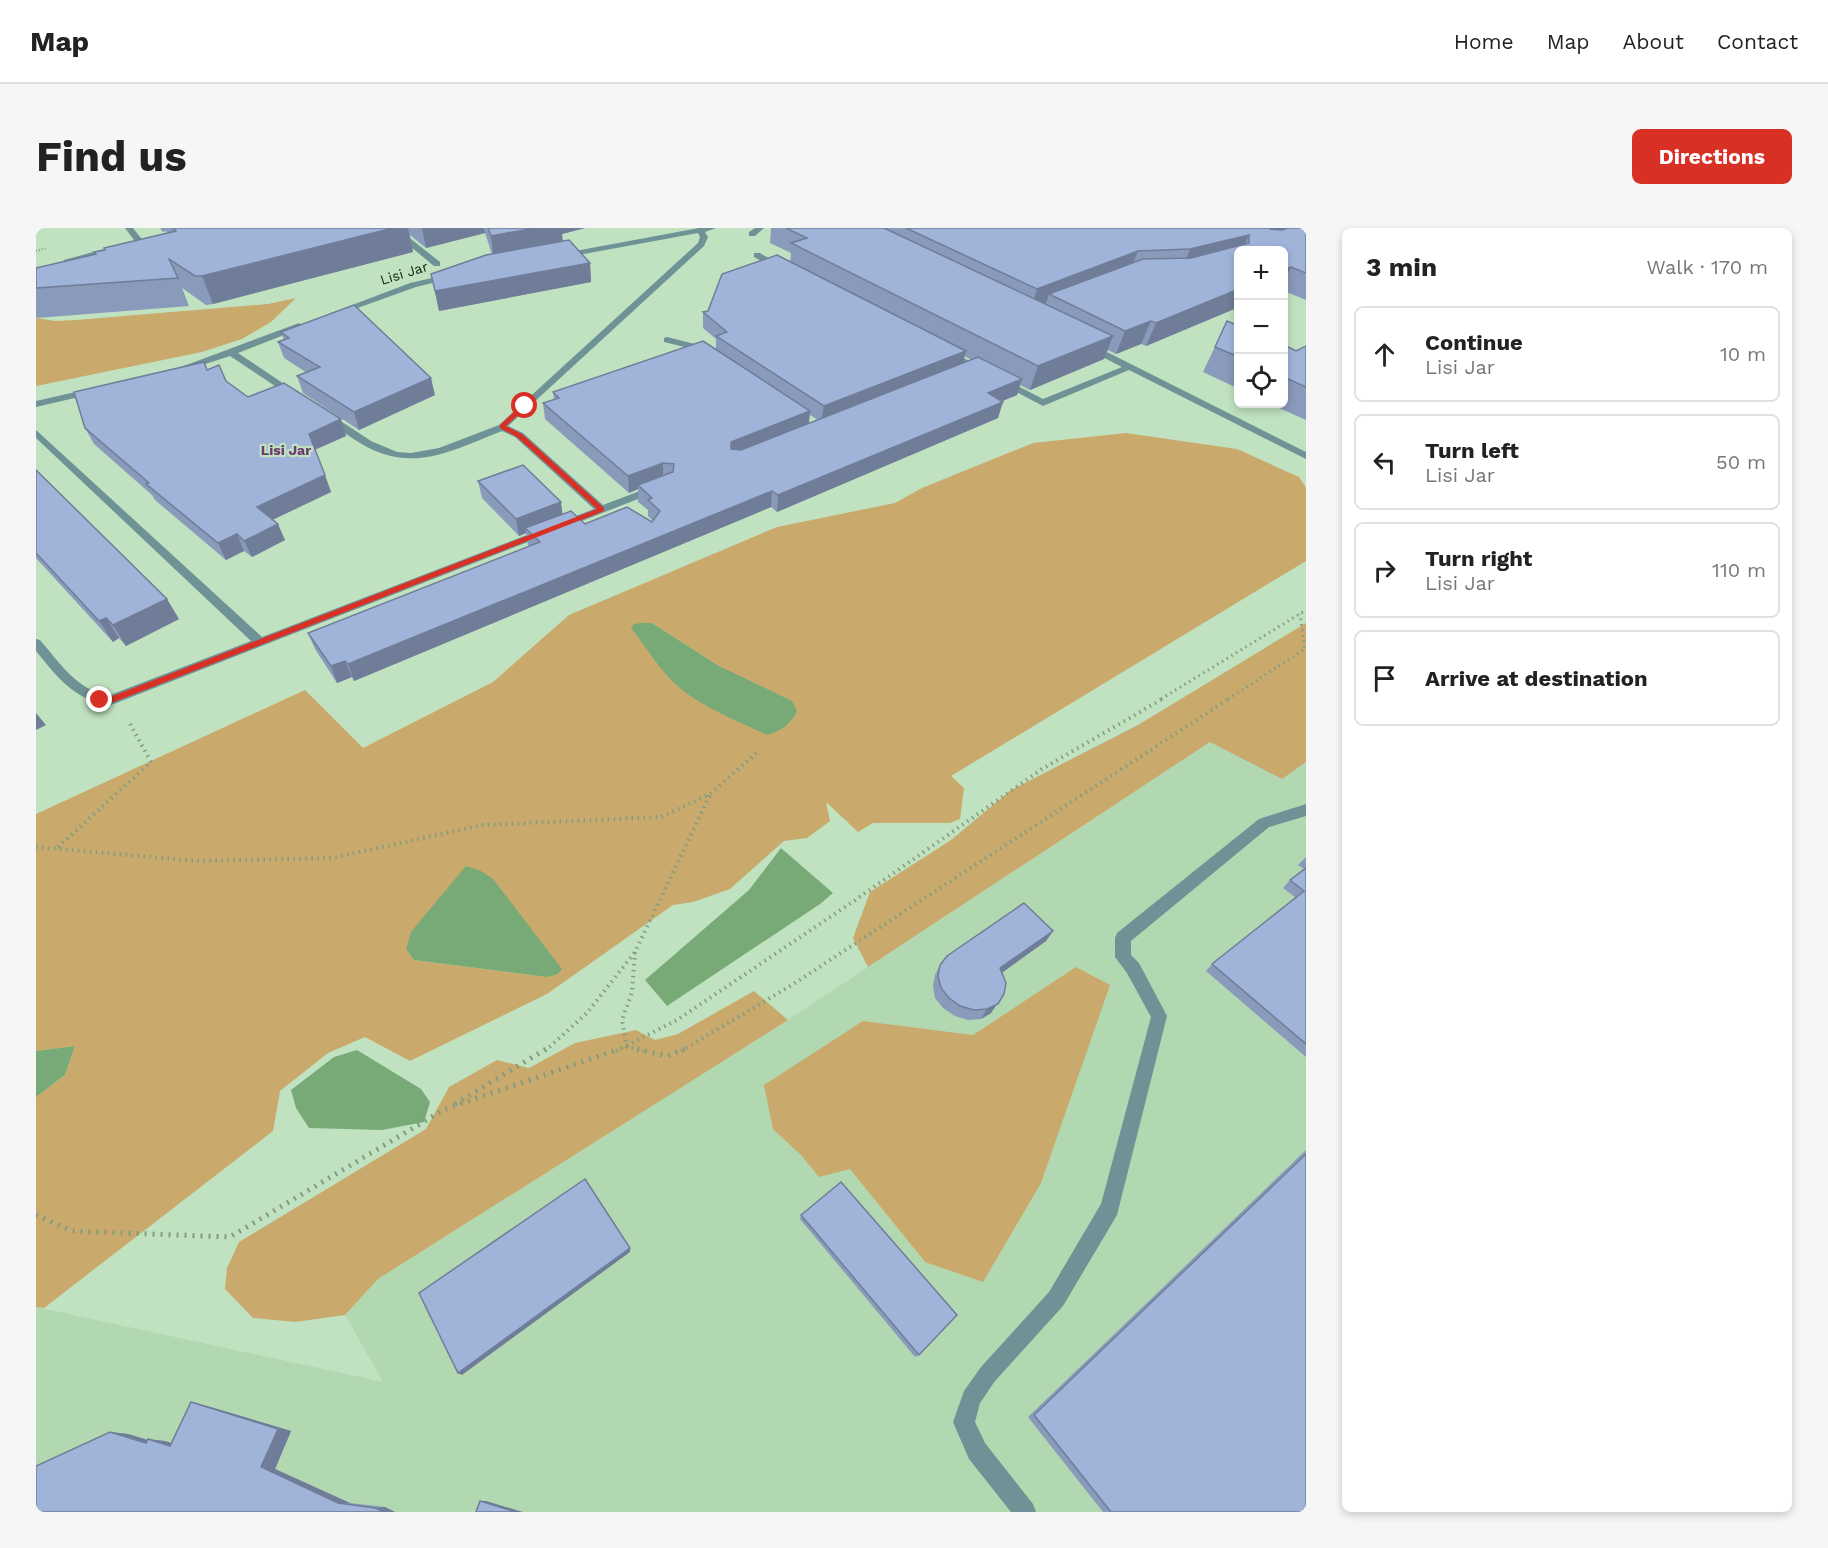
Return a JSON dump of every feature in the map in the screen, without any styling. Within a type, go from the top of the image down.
[{"type":"street","points":[[129,228],[140,242]]},
{"type":"street","points":[[392,228],[437,264]]},
{"type":"street","points":[[556,257],[712,228]]},
{"type":"street","points":[[752,234],[760,228]]},
{"type":"street","points":[[317,410],[382,451],[406,457],[422,456],[502,427],[701,244],[704,237],[700,230]]},
{"type":"street","points":[[78,275],[69,274],[64,269],[67,262],[151,239]]},
{"type":"street","points":[[757,255],[788,271]]},
{"type":"street","name":"Lisi Jar","points":[[326,316],[404,288],[455,275]]},
{"type":"street","points":[[167,373],[231,353],[304,324]]},
{"type":"street","points":[[667,340],[700,348],[719,361]]},
{"type":"street","points":[[1083,343],[1306,456]]},
{"type":"street","points":[[933,346],[970,369],[1043,403],[1131,366]]},
{"type":"street","points":[[231,353],[308,403]]},
{"type":"street","points":[[36,404],[101,389]]},
{"type":"street","points":[[502,427],[519,435],[602,510]]},
{"type":"street","points":[[36,434],[261,643]]},
{"type":"street","points":[[36,643],[70,682],[82,692],[100,700],[116,698],[668,483]]},
{"type":"street","points":[[1025,1512],[977,1451],[964,1422],[971,1398],[988,1374],[1056,1299],[1110,1208],[1159,1016],[1133,968],[1123,957],[1123,938],[1264,823],[1306,810]]},
{"type":"path","points":[[445,1109],[627,1047],[677,1020],[851,903],[1042,769],[1201,676],[1306,610]]},
{"type":"path","points":[[627,1047],[667,1056],[686,1049],[792,985],[1305,649],[1300,614]]},
{"type":"path","points":[[58,848],[152,762],[116,698]]},
{"type":"path","points":[[36,847],[196,861],[332,858],[483,825],[661,817],[710,794],[760,750]]},
{"type":"path","points":[[36,1215],[72,1231],[230,1237],[542,1053],[587,1013],[635,952],[710,794]]},
{"type":"path","points":[[627,1047],[622,1020],[632,992],[635,952]]},
{"type":"shaded area","points":[[296,298],[271,322],[242,339],[202,352],[36,386],[36,318],[55,321],[76,320],[268,304]]},
{"type":"shaded area","points":[[1126,433],[1237,449],[1299,477],[1306,488],[1306,561],[951,776],[964,788],[960,819],[950,823],[873,823],[858,832],[826,802],[830,821],[807,838],[784,841],[730,889],[693,902],[673,905],[547,994],[410,1061],[365,1037],[328,1053],[280,1091],[273,1131],[44,1308],[36,1307],[36,1097],[65,1075],[75,1046],[36,1051],[36,814],[305,690],[363,748],[493,682],[569,615],[777,527],[895,503],[922,488],[1033,443]],"holes":[[[652,623],[719,666],[680,688],[632,628]],[[406,949],[547,977],[414,960]]]},
{"type":"shaded area","points":[[652,623],[719,666],[792,701],[797,711],[785,727],[767,735],[701,703],[674,683],[654,660],[631,628],[634,624]]},
{"type":"shaded area","points":[[1306,623],[1306,762],[1282,779],[1210,742],[868,967],[853,938],[870,892],[951,840],[1011,790],[1138,725]]},
{"type":"shaded area","points":[[1306,682],[1306,1512],[36,1512],[36,1307],[383,1382],[345,1315],[378,1279],[788,1020],[1210,742]],"holes":[[[1076,967],[925,1262],[850,1169],[819,1177],[801,1155],[863,1021],[973,1035]]]},
{"type":"shaded area","points":[[781,848],[833,893],[667,1006],[645,980],[749,890]]},
{"type":"shaded area","points":[[466,866],[481,871],[493,879],[562,969],[558,974],[547,977],[414,960],[406,949],[411,932]]},
{"type":"shaded area","points":[[1076,967],[1110,985],[1041,1183],[983,1282],[925,1262],[850,1169],[819,1177],[801,1155],[773,1129],[764,1085],[863,1021],[973,1035]]},
{"type":"shaded area","points":[[754,991],[788,1020],[378,1279],[345,1315],[295,1322],[253,1318],[225,1289],[227,1268],[239,1242],[426,1129],[449,1087],[497,1060],[529,1068],[575,1043],[636,1030],[655,1040],[678,1034]]},
{"type":"shaded area","points":[[75,1046],[65,1075],[36,1097],[36,1051]]},
{"type":"shaded area","points":[[357,1050],[421,1089],[430,1102],[424,1122],[382,1130],[309,1128],[296,1108],[291,1090],[334,1057]]},
{"type":"building","points":[[173,228],[393,228],[202,276],[195,276],[169,259],[178,278],[36,288],[36,268],[96,254],[94,252],[105,250],[104,248],[176,231]]},
{"type":"building","points":[[488,228],[535,228],[491,236]]},
{"type":"building","points":[[786,228],[884,228],[1113,336],[1038,366],[791,243],[807,238]]},
{"type":"building","points":[[906,228],[1270,228],[1282,230],[1306,228],[1306,273],[1291,267],[1288,268],[1288,246],[1237,246],[1249,243],[1249,235],[1190,249],[1138,251],[1037,289]]},
{"type":"building","points":[[569,240],[590,263],[435,291],[431,274],[486,255]]},
{"type":"building","points":[[1234,247],[1234,291],[1156,323],[1151,321],[1125,331],[1049,294],[1143,259],[1191,258]]},
{"type":"building","points":[[777,255],[966,351],[824,406],[716,336],[727,332],[703,312],[708,311],[722,274]]},
{"type":"building","points":[[354,305],[431,378],[354,412],[297,376],[320,367],[278,342],[289,338],[281,332]]},
{"type":"building","points":[[1227,321],[1234,324],[1234,355],[1215,347]]},
{"type":"building","points":[[703,341],[810,411],[731,442],[731,449],[741,450],[978,357],[1022,379],[988,393],[1003,402],[778,495],[772,491],[348,664],[345,661],[331,666],[308,633],[540,542],[525,528],[571,511],[585,524],[627,507],[652,522],[660,511],[648,500],[652,498],[638,485],[673,472],[674,464],[663,463],[628,476],[543,403],[559,398],[553,392]]},
{"type":"building","points":[[1306,346],[1306,387],[1288,379],[1288,347],[1296,351]]},
{"type":"building","points":[[204,362],[207,370],[219,365],[226,381],[248,397],[284,383],[341,419],[309,434],[325,475],[257,507],[278,524],[244,541],[237,534],[218,543],[146,484],[149,483],[85,428],[74,392]]},
{"type":"building","points":[[523,465],[561,502],[516,519],[478,481]]},
{"type":"building","points":[[36,470],[167,599],[113,625],[106,618],[99,621],[36,553]]},
{"type":"building","points":[[1306,868],[1306,1044],[1212,964],[1304,891],[1290,880]]},
{"type":"building","points":[[1024,903],[1053,931],[1000,968],[1006,983],[1004,994],[998,1004],[987,1009],[974,1010],[960,1006],[941,988],[938,976],[940,965],[947,956]]},
{"type":"building","points":[[1306,1154],[1306,1512],[1111,1512],[1034,1415]]},
{"type":"building","points":[[585,1179],[630,1248],[458,1373],[419,1293]]},
{"type":"building","points":[[841,1182],[957,1315],[919,1355],[801,1215]]},
{"type":"building","points":[[191,1402],[278,1429],[261,1467],[338,1503],[375,1508],[385,1512],[36,1512],[36,1466],[110,1432],[146,1443],[148,1439],[170,1446]]},
{"type":"building","points":[[480,1501],[516,1512],[476,1512]]},
{"type":"district","name":"Lisi Jar","points":[[286,450]]},
{"type":"route","points":[[100,700],[111,700],[602,510],[519,435],[502,427],[525,406]]}]
